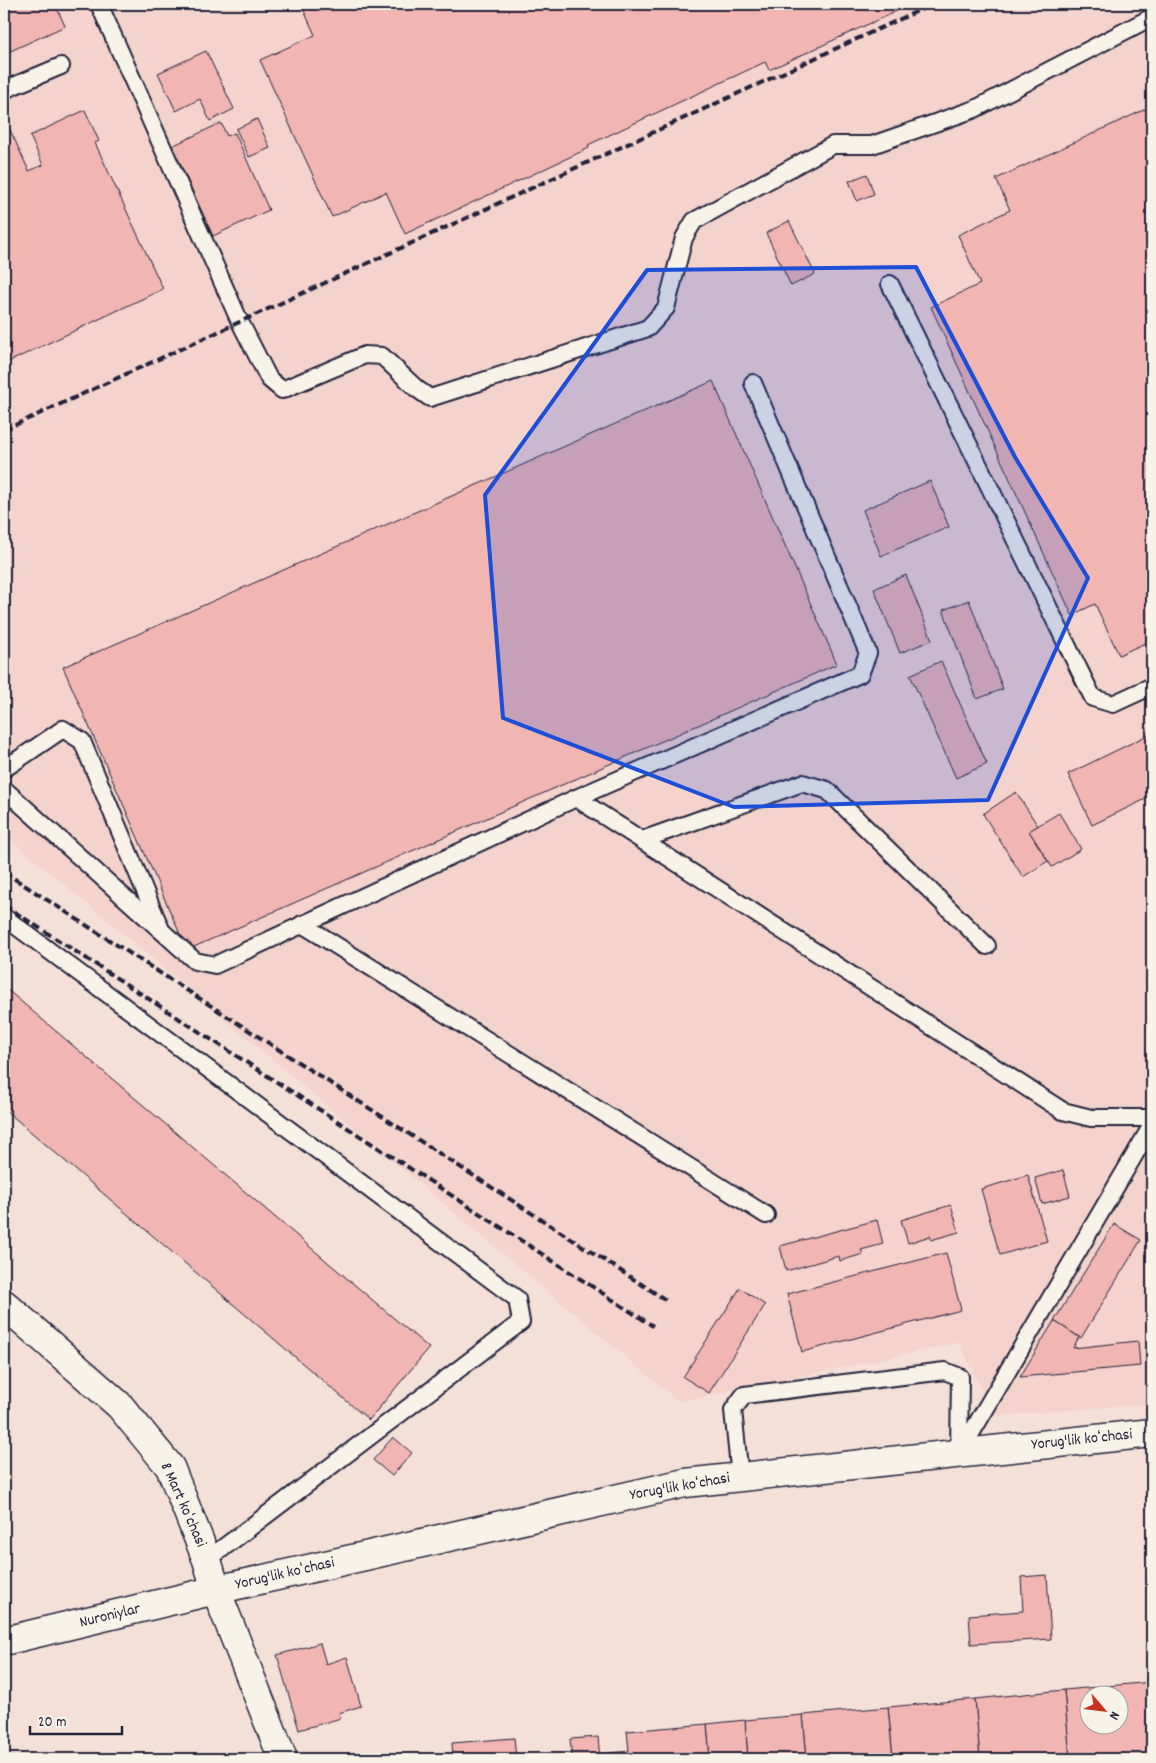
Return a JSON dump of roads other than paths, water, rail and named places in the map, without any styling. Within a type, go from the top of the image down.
[{"type":"main road","name":"8 Mart koʻchasi","points":[[4,1304],[120,1406],[170,1467],[208,1560],[216,1590],[282,1759]]},
{"type":"main road","name":"Yorug'lik koʻchasi","points":[[216,1590],[685,1483],[1152,1432]]},
{"type":"main road","name":"Nuroniylar","points":[[4,1641],[216,1590]]},
{"type":"lane","points":[[99,4],[240,322],[269,379],[282,390],[365,355],[382,356],[417,389],[430,398],[648,328],[666,308],[684,238],[694,221],[833,145],[872,144],[975,109],[1152,17]]},
{"type":"lane","points":[[4,90],[61,66]]},
{"type":"lane","points":[[890,284],[1093,698],[1113,704],[1152,686]]},
{"type":"lane","points":[[4,789],[195,961],[215,965],[576,798],[860,674],[868,653],[753,383]]},
{"type":"lane","points":[[4,769],[63,729],[82,741],[162,931]]},
{"type":"lane","points":[[642,840],[802,783],[827,790],[987,946]]},
{"type":"lane","points":[[576,798],[1063,1111],[1091,1118],[1152,1118]]},
{"type":"lane","points":[[4,917],[517,1299],[521,1322],[208,1560]]},
{"type":"lane","points":[[302,924],[766,1214]]},
{"type":"lane","points":[[959,1454],[1152,1125]]},
{"type":"lane","points":[[740,1477],[733,1410],[744,1395],[946,1371],[960,1377],[959,1454]]},
{"type":"railway","points":[[4,430],[933,4]]},
{"type":"railway","points":[[4,872],[669,1302]]},
{"type":"railway","points":[[4,905],[653,1326]]}]
